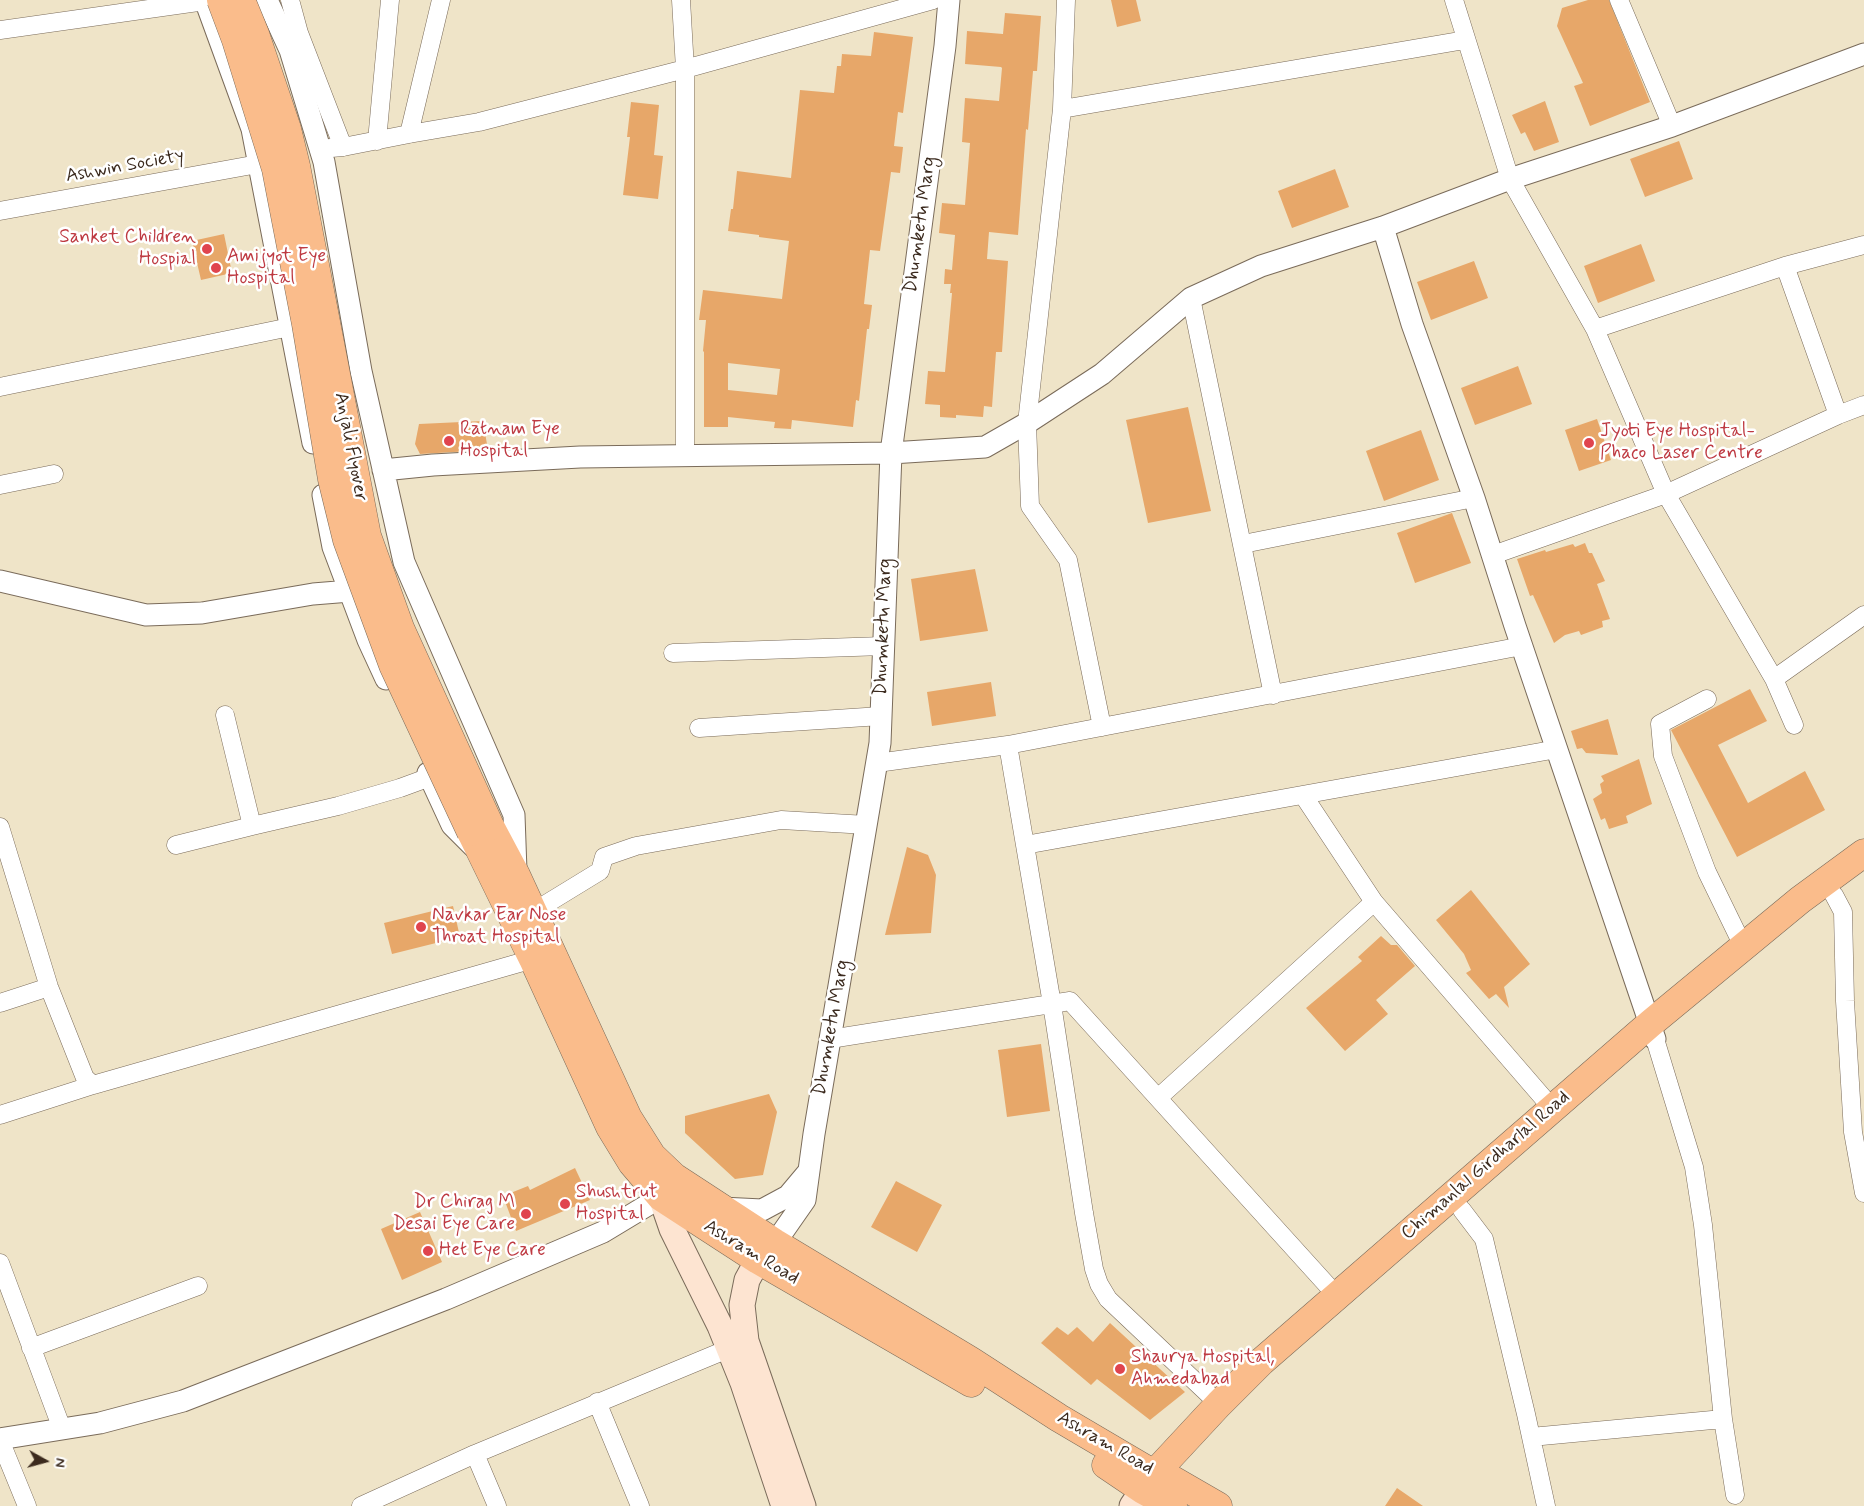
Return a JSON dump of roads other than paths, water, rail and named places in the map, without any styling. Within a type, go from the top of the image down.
[{"type":"main road","name":"Anjali Flyover","points":[[210,0],[242,59],[276,168],[306,324],[332,479],[347,540],[393,665],[481,838],[516,875]]},
{"type":"main road","name":"Anjali Flyover","points":[[241,0],[256,34],[287,129],[296,166],[366,536],[481,838]]},
{"type":"main road","name":"Ashram Road","points":[[481,838],[533,959],[610,1127],[632,1162],[766,1251],[971,1361],[1060,1418],[1156,1495],[1218,1506]]},
{"type":"main road","name":"Chimanlal Girdharlal Road","points":[[1156,1495],[1212,1433],[1272,1373],[1462,1210],[1743,946],[1800,900],[1864,853]]},
{"type":"main road","name":"Chimanlal Girdharlal Road","points":[[1156,1495],[1219,1404],[1261,1362],[1552,1108],[1864,872]]},
{"type":"main road","name":"Ashram Road","points":[[516,875],[628,1118],[652,1156],[668,1187],[721,1208],[766,1251]]},
{"type":"main road","points":[[668,1187],[672,1229],[720,1326],[737,1344],[803,1506]]},
{"type":"main road","points":[[766,1251],[747,1280],[737,1344],[743,1383],[784,1506]]},
{"type":"street","points":[[0,30],[210,0],[252,129],[333,547],[368,640],[452,824],[481,838]]},
{"type":"street","points":[[267,0],[290,50],[324,162],[361,372],[404,562],[514,815],[516,875]]},
{"type":"street","points":[[290,0],[299,33],[343,147]]},
{"type":"street","points":[[377,141],[390,0]]},
{"type":"street","points":[[410,134],[441,0]]},
{"type":"street","points":[[681,0],[685,69],[685,455]]},
{"type":"street","points":[[258,164],[319,149],[343,147],[479,122],[685,69],[933,0]]},
{"type":"street","name":"Dhumketu Marg","points":[[766,1251],[805,1200],[880,743],[891,452],[946,46],[949,0]]},
{"type":"street","points":[[1066,0],[1062,109],[1026,423],[1030,506],[1068,560],[1102,728]]},
{"type":"street","points":[[1454,0],[1510,179],[1595,329],[1666,494],[1774,679],[1794,725]]},
{"type":"street","points":[[1619,0],[1672,126]]},
{"type":"street","points":[[1062,109],[1465,40]]},
{"type":"street","points":[[383,470],[433,464],[580,457],[891,452],[985,446],[1026,423],[1102,374],[1192,298],[1261,266],[1383,227],[1510,179],[1672,126],[1864,54]]},
{"type":"street","name":"Ashwin Society","points":[[0,210],[258,164]]},
{"type":"street","points":[[1383,227],[1412,324],[1474,498],[1522,646],[1653,1031],[1694,1167],[1703,1225],[1723,1419],[1736,1495]]},
{"type":"street","points":[[1595,329],[1785,266],[1864,245]]},
{"type":"street","points":[[1785,266],[1838,415]]},
{"type":"street","points":[[1192,298],[1273,695]]},
{"type":"street","points":[[0,387],[290,327]]},
{"type":"street","points":[[1493,556],[1666,494],[1838,415],[1864,405]]},
{"type":"street","points":[[0,485],[54,474]]},
{"type":"street","points":[[1243,544],[1474,498]]},
{"type":"street","points":[[0,581],[146,616],[202,613],[313,594],[350,592]]},
{"type":"street","points":[[1774,679],[1864,615]]},
{"type":"street","points":[[673,653],[884,646]]},
{"type":"street","points":[[877,763],[1008,745],[1102,728],[1522,646]]},
{"type":"street","points":[[1707,699],[1660,724],[1663,756],[1708,872],[1743,946]]},
{"type":"street","points":[[225,715],[252,826]]},
{"type":"street","points":[[699,728],[881,716]]},
{"type":"street","points":[[1008,745],[1094,1269],[1099,1284],[1108,1299],[1219,1404]]},
{"type":"street","points":[[1025,844],[1557,749]]},
{"type":"street","points":[[176,845],[338,806],[430,777]]},
{"type":"street","points":[[1303,795],[1374,902],[1552,1108]]},
{"type":"street","points":[[533,912],[600,871],[604,857],[636,846],[781,820],[867,824]]},
{"type":"street","points":[[0,828],[50,987],[85,1078],[93,1085]]},
{"type":"street","points":[[1834,895],[1843,912],[1845,1002],[1853,1132],[1864,1193]]},
{"type":"street","points":[[1158,1098],[1374,902]]},
{"type":"street","points":[[0,1114],[93,1085],[533,959]]},
{"type":"street","points":[[0,1003],[50,987]]},
{"type":"street","points":[[830,1039],[1070,1002],[1337,1296]]},
{"type":"street","points":[[721,1208],[762,1210],[788,1196],[809,1171]]},
{"type":"street","points":[[27,1506],[0,1440],[100,1423],[183,1400],[437,1302],[603,1232],[668,1187]]},
{"type":"street","points":[[1462,1210],[1484,1239],[1532,1437],[1546,1506]]},
{"type":"street","points":[[0,1263],[62,1429]]},
{"type":"street","points":[[31,1348],[198,1286]]},
{"type":"street","points":[[361,1506],[475,1454],[737,1344]]},
{"type":"street","points":[[597,1402],[640,1506]]},
{"type":"street","points":[[1532,1437],[1723,1419]]},
{"type":"street","points":[[475,1454],[497,1506]]},
{"type":"place","name":"Sanket Children Hospial","points":[[207,249]]},
{"type":"place","name":"Amijyot Eye Hospital","points":[[216,268]]},
{"type":"place","name":"Ratnam Eye Hospital","points":[[449,441]]},
{"type":"place","name":"Jyoti Eye Hospital- Phaco Laser Centre","points":[[1589,443]]},
{"type":"place","name":"Navkar Ear Nose Throat Hospital","points":[[421,927]]},
{"type":"place","name":"Shushtrut Hospital","points":[[565,1204]]},
{"type":"place","name":"Dr Chirag M Desai Eye Care","points":[[526,1214]]},
{"type":"place","name":"Het Eye Care","points":[[428,1251]]},
{"type":"place","name":"Shaurya Hospital, Ahmedabad","points":[[1120,1369]]}]
